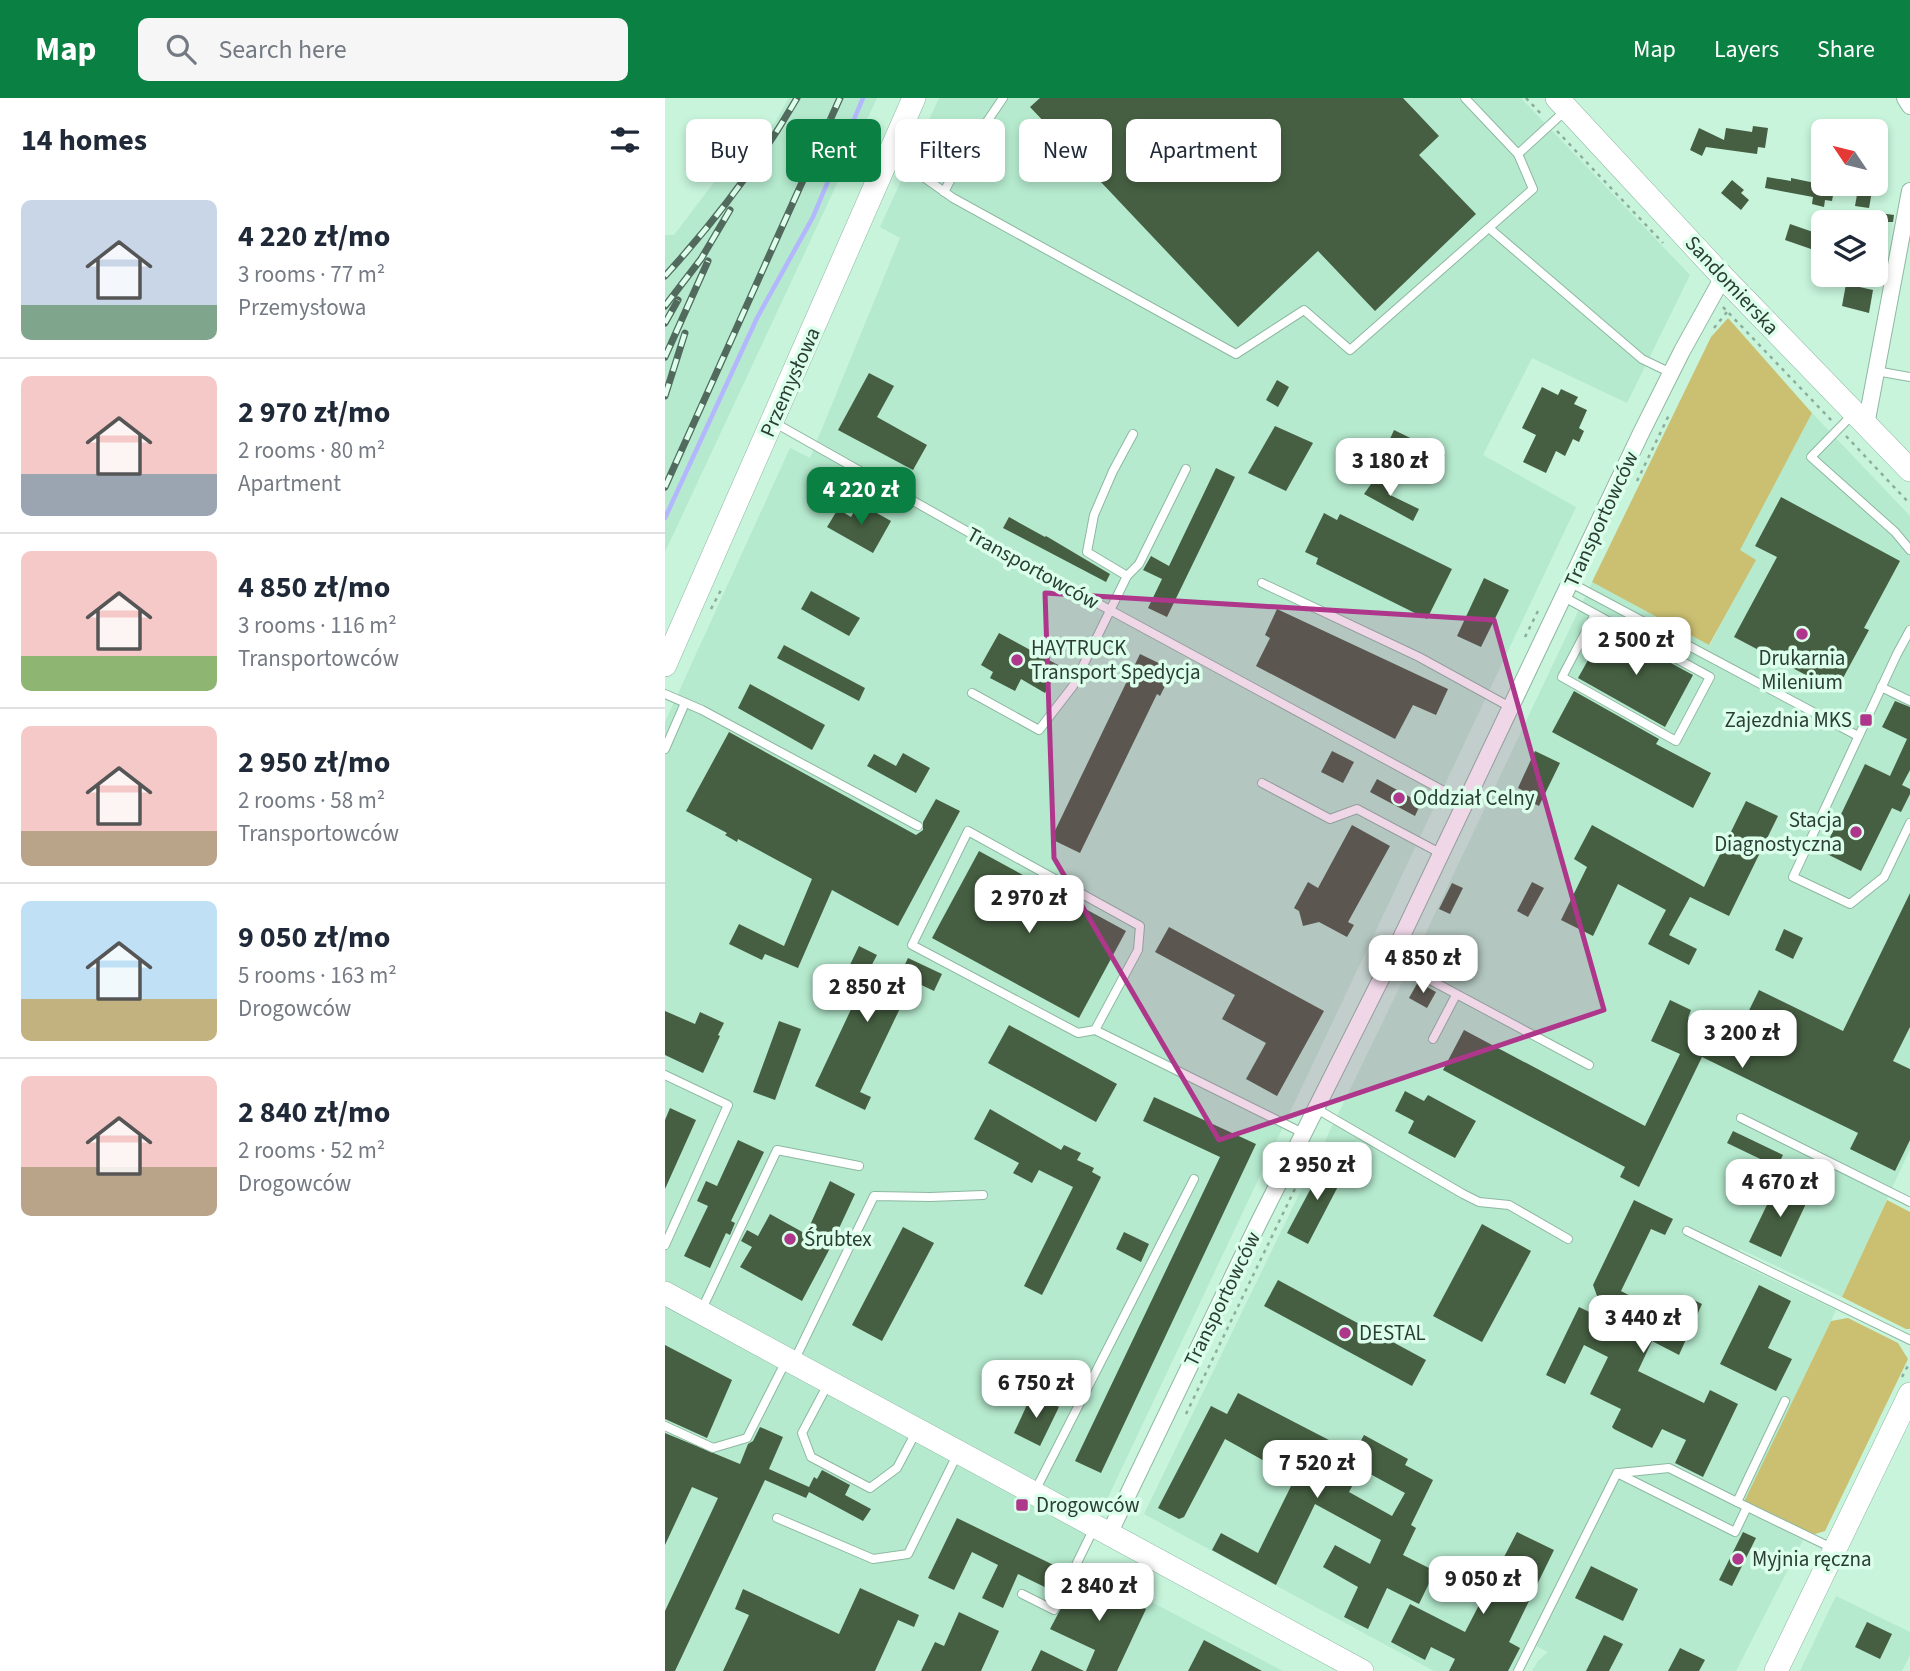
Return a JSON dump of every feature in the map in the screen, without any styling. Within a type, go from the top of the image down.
[{"type":"street","name":"Przemysłowa","points":[[665,665],[914,98]]},
{"type":"street","points":[[1905,98],[1910,106]]},
{"type":"street","name":"Sandomierska","points":[[1558,106],[1723,277],[1853,422],[1910,470]]},
{"type":"street","points":[[1853,422],[1876,371],[1910,191]]},
{"type":"street","name":"Transportowców","points":[[1102,1530],[1391,959],[1671,373],[1723,277]]},
{"type":"street","points":[[665,1293],[1362,1671]]},
{"type":"street","points":[[1776,1671],[1910,1394]]},
{"type":"lane","points":[[944,192],[961,160],[1003,98]]},
{"type":"lane","points":[[888,157],[907,165],[944,192],[1236,354],[1304,310],[1350,350],[1533,190],[1518,154],[1465,98]]},
{"type":"lane","points":[[1518,154],[1558,106]]},
{"type":"lane","points":[[1489,228],[1642,359],[1671,373]]},
{"type":"lane","points":[[1876,371],[1910,377]]},
{"type":"lane","name":"Transportowców","points":[[772,422],[1464,802]]},
{"type":"lane","points":[[1853,422],[1811,457],[1895,532],[1910,550]]},
{"type":"lane","points":[[1127,576],[1087,552],[1094,515],[1133,434]]},
{"type":"lane","name":"Transportowców","points":[[972,693],[1039,730],[1073,686],[1127,576],[1139,564],[1186,469]]},
{"type":"lane","points":[[1262,583],[1419,657],[1510,707]]},
{"type":"lane","points":[[1568,590],[1595,614],[1710,677],[1677,741],[1562,677],[1595,614]]},
{"type":"lane","points":[[1568,590],[1858,736]]},
{"type":"lane","points":[[1910,630],[1793,877],[1850,904],[1884,877],[1910,823]]},
{"type":"lane","points":[[1881,687],[1910,701]]},
{"type":"lane","points":[[665,694],[918,826]]},
{"type":"lane","points":[[665,749],[685,703]]},
{"type":"lane","points":[[1262,783],[1329,819],[1357,809],[1440,853]]},
{"type":"lane","points":[[1095,1030],[1138,950],[1140,926],[968,831],[912,945],[1078,1033],[1095,1030],[1303,1133]]},
{"type":"lane","points":[[1391,959],[1589,1065]]},
{"type":"lane","points":[[1433,1039],[1456,995]]},
{"type":"lane","points":[[665,1075],[729,1104],[665,1245]]},
{"type":"lane","points":[[1315,1108],[1463,1194],[1479,1202],[1509,1205],[1568,1239]]},
{"type":"lane","points":[[1741,1118],[1910,1202]]},
{"type":"lane","points":[[701,1312],[777,1150],[859,1166]]},
{"type":"lane","points":[[1034,1493],[1194,1179]]},
{"type":"lane","points":[[665,1426],[713,1448],[747,1438],[874,1196],[930,1198],[983,1195]]},
{"type":"lane","points":[[1688,1231],[1910,1340]]},
{"type":"lane","points":[[829,1382],[802,1433],[811,1457],[870,1488],[897,1468],[918,1430]]},
{"type":"lane","points":[[1737,1502],[1785,1401]]},
{"type":"lane","points":[[777,1518],[873,1559],[908,1554],[959,1452]]},
{"type":"lane","points":[[1616,1473],[1669,1468],[1835,1549]]},
{"type":"lane","points":[[1616,1473],[1735,1532],[1747,1507]]},
{"type":"lane","points":[[1518,1671],[1616,1473]]},
{"type":"lane","points":[[1022,1594],[1054,1610],[1102,1530]]},
{"type":"path","points":[[1526,98],[1558,106],[1669,249]]},
{"type":"path","points":[[1727,312],[1853,422],[1910,504]]},
{"type":"highlighted area","points":[[1045,593],[1494,620],[1604,1010],[1219,1140],[1054,858]]},
{"type":"shaded area","points":[[789,98],[877,98],[867,119],[786,119],[786,182],[838,182],[665,552],[665,235],[674,235],[714,182],[772,182],[774,124]]},
{"type":"shaded area","points":[[939,98],[1521,98],[1690,275],[1627,403],[1532,358],[1483,455],[1576,507],[1077,1563],[1283,1671],[665,1671],[665,722],[790,448],[810,458],[900,238],[880,227],[901,182],[1005,182],[1005,119],[929,119]]},
{"type":"shaded area","points":[[1728,318],[1812,413],[1740,550],[1756,560],[1709,645],[1592,582],[1711,337]]},
{"type":"shaded area","points":[[1812,413],[1910,516],[1910,1149],[1842,1297],[1740,1249],[1734,1261],[1836,1310],[1741,1509],[1803,1540],[1736,1671],[1532,1671],[1548,1652],[1530,1643],[1515,1671],[1434,1671],[1144,1514],[1420,945],[1592,582],[1710,645],[1755,560],[1739,551]]},
{"type":"shaded area","points":[[1887,1200],[1910,1212],[1910,1329],[1842,1297]]},
{"type":"shaded area","points":[[1848,1318],[1898,1343],[1908,1359],[1825,1531],[1806,1533],[1744,1502],[1831,1321]]},
{"type":"shaded area","points":[[1836,1596],[1910,1632],[1910,1655],[1902,1671],[1800,1671]]},
{"type":"building","points":[[1040,98],[1403,98],[1439,136],[1419,155],[1476,214],[1375,311],[1318,251],[1238,327],[1101,182],[1112,182],[1112,119],[1041,119],[1030,107]]},
{"type":"building","points":[[1753,126],[1768,128],[1765,148],[1758,147],[1757,154],[1706,147],[1702,156],[1690,150],[1699,128],[1724,140],[1726,128],[1752,132]]},
{"type":"building","points":[[1767,177],[1791,181],[1791,178],[1811,182],[1811,196],[1833,196],[1832,201],[1825,200],[1824,207],[1812,204],[1813,197],[1765,188]]},
{"type":"building","points":[[1732,180],[1744,190],[1741,193],[1749,200],[1741,210],[1721,193]]},
{"type":"building","points":[[1857,196],[1871,196],[1869,208],[1855,206]]},
{"type":"building","points":[[1888,214],[1894,215],[1893,222],[1888,222]]},
{"type":"building","points":[[1790,224],[1811,231],[1811,249],[1785,240]]},
{"type":"building","points":[[1845,287],[1873,290],[1869,313],[1842,306]]},
{"type":"building","points":[[869,373],[894,386],[877,417],[927,445],[913,470],[838,430]]},
{"type":"building","points":[[1277,380],[1289,387],[1278,407],[1266,400]]},
{"type":"building","points":[[1542,387],[1558,395],[1561,389],[1578,397],[1574,404],[1587,410],[1579,428],[1584,431],[1579,442],[1573,439],[1565,456],[1556,451],[1546,473],[1523,462],[1536,435],[1522,428]]},
{"type":"building","points":[[1275,426],[1313,443],[1286,491],[1248,473]]},
{"type":"building","points":[[1394,430],[1445,455],[1436,473],[1386,448]]},
{"type":"building","points":[[1216,468],[1235,477],[1167,617],[1148,608],[1162,579],[1143,570],[1151,556],[1169,566]]},
{"type":"building","points":[[1378,474],[1394,485],[1388,494],[1419,509],[1413,521],[1364,494]]},
{"type":"building","points":[[1781,497],[1900,561],[1864,628],[1869,630],[1836,691],[1734,637],[1777,557],[1755,546]]},
{"type":"building","points":[[859,503],[891,521],[873,553],[827,527],[838,509],[851,517]]},
{"type":"building","points":[[1324,513],[1337,520],[1340,514],[1452,569],[1427,619],[1316,564],[1318,558],[1305,552]]},
{"type":"building","points":[[1009,517],[1110,574],[1106,582],[1003,528]]},
{"type":"building","points":[[1484,578],[1509,590],[1481,647],[1457,636]]},
{"type":"building","points":[[811,591],[860,618],[849,636],[801,609]]},
{"type":"building","points":[[1277,609],[1448,689],[1436,715],[1413,705],[1395,739],[1256,666],[1270,638],[1265,635]]},
{"type":"building","points":[[1606,628],[1693,675],[1665,727],[1578,678]]},
{"type":"building","name":"HAYTRUCK Transport Spedycja","points":[[999,633],[1060,666],[1045,693],[1021,679],[1015,691],[990,678],[993,672],[981,665]]},
{"type":"building","points":[[784,645],[865,688],[859,701],[777,658]]},
{"type":"building","points":[[1140,654],[1169,668],[1163,680],[1167,682],[1160,696],[1157,694],[1080,853],[1051,839]]},
{"type":"building","points":[[750,684],[825,725],[812,750],[738,708]]},
{"type":"building","points":[[1574,691],[1659,739],[1656,744],[1711,773],[1693,808],[1552,732]]},
{"type":"building","name":"Stacja Diagnostyczna","points":[[1895,701],[1910,707],[1910,770],[1902,785],[1910,789],[1910,794],[1901,812],[1892,808],[1861,871],[1823,852],[1865,764],[1890,776],[1907,739],[1882,727]]},
{"type":"building","points":[[729,732],[916,835],[923,830],[923,822],[936,799],[960,811],[898,926],[832,890],[798,968],[765,954],[762,960],[729,944],[739,924],[784,946],[812,879],[738,839],[737,842],[725,835],[727,833],[686,811]]},
{"type":"building","points":[[1332,751],[1354,762],[1343,783],[1321,772]]},
{"type":"building","points":[[1535,751],[1560,763],[1539,806],[1527,800],[1530,794],[1518,788]]},
{"type":"building","points":[[903,753],[930,768],[916,793],[867,766],[874,754],[896,766]]},
{"type":"building","points":[[1377,779],[1421,803],[1415,816],[1370,792]]},
{"type":"building","points":[[1746,801],[1778,816],[1729,916],[1690,897],[1669,935],[1697,949],[1689,965],[1648,944],[1666,910],[1618,884],[1593,936],[1561,920],[1587,867],[1574,859],[1592,825],[1704,887]]},
{"type":"building","points":[[1352,825],[1390,846],[1348,922],[1354,925],[1347,937],[1319,922],[1303,926],[1299,911],[1294,908],[1308,882],[1318,888]]},
{"type":"building","points":[[979,851],[1126,931],[1079,1018],[932,938]]},
{"type":"building","points":[[1532,882],[1544,888],[1528,917],[1517,911]]},
{"type":"building","points":[[1452,883],[1463,888],[1450,914],[1439,909]]},
{"type":"building","points":[[1910,893],[1910,1027],[1893,1061],[1910,1069],[1910,1140],[1895,1171],[1850,1149],[1858,1133],[1702,1057],[1639,1187],[1620,1177],[1625,1167],[1443,1070],[1464,1030],[1645,1126],[1680,1054],[1651,1041],[1670,1000],[1691,1010],[1688,1018],[1734,1041],[1759,990],[1843,1031]]},
{"type":"building","points":[[1169,927],[1324,1011],[1277,1096],[1246,1079],[1266,1043],[1222,1019],[1235,995],[1155,952]]},
{"type":"building","points":[[1784,929],[1803,938],[1793,959],[1775,950]]},
{"type":"building","points":[[859,946],[877,955],[868,972],[895,985],[908,958],[942,974],[934,991],[913,981],[860,1092],[871,1097],[865,1110],[815,1086],[854,1003],[836,994]]},
{"type":"building","points":[[1418,982],[1436,992],[1427,1008],[1409,998]]},
{"type":"building","points":[[665,1011],[695,1024],[700,1012],[724,1023],[703,1073],[665,1055]]},
{"type":"building","points":[[779,1021],[801,1029],[775,1100],[753,1092]]},
{"type":"building","points":[[1009,1025],[1117,1084],[1096,1122],[988,1063]]},
{"type":"building","points":[[1405,1091],[1424,1101],[1428,1095],[1476,1121],[1455,1158],[1408,1133],[1414,1121],[1395,1111]]},
{"type":"building","points":[[1154,1097],[1256,1144],[1101,1473],[1075,1461],[1220,1157],[1143,1121]]},
{"type":"building","points":[[670,1108],[696,1120],[665,1189],[665,1120]]},
{"type":"building","points":[[990,1109],[1061,1150],[1064,1145],[1081,1153],[1077,1160],[1094,1168],[1092,1172],[1101,1177],[1042,1295],[1024,1286],[1073,1187],[1039,1170],[1032,1183],[1013,1173],[1019,1163],[974,1139]]},
{"type":"building","points":[[1733,1131],[1783,1155],[1777,1167],[1727,1143]]},
{"type":"building","points":[[738,1140],[764,1152],[731,1221],[735,1223],[730,1235],[726,1233],[710,1268],[684,1256],[708,1206],[697,1201],[706,1181],[717,1186]]},
{"type":"building","points":[[1326,1160],[1346,1171],[1308,1244],[1287,1233]]},
{"type":"building","points":[[1779,1180],[1810,1195],[1781,1257],[1749,1242]]},
{"type":"building","name":"Śrubtex","points":[[830,1181],[855,1194],[802,1301],[740,1267],[752,1247],[741,1241],[747,1230],[758,1236],[770,1214],[806,1234]]},
{"type":"building","points":[[1634,1200],[1673,1219],[1665,1235],[1651,1229],[1621,1291],[1676,1320],[1688,1297],[1702,1304],[1679,1355],[1652,1341],[1638,1371],[1704,1403],[1710,1390],[1738,1404],[1703,1477],[1675,1463],[1686,1440],[1662,1429],[1652,1448],[1612,1427],[1621,1409],[1590,1394],[1608,1357],[1584,1345],[1565,1384],[1546,1375],[1579,1307],[1606,1320],[1593,1285]]},
{"type":"building","points":[[1482,1224],[1531,1251],[1482,1342],[1433,1316]]},
{"type":"building","points":[[903,1227],[934,1243],[882,1341],[852,1325]]},
{"type":"building","points":[[1124,1232],[1149,1244],[1141,1262],[1116,1249]]},
{"type":"building","name":"DESTAL","points":[[1278,1280],[1426,1360],[1412,1386],[1264,1306]]},
{"type":"building","points":[[1759,1285],[1791,1301],[1768,1348],[1792,1359],[1776,1391],[1720,1364]]},
{"type":"building","points":[[665,1345],[732,1380],[707,1438],[665,1419]]},
{"type":"building","points":[[1238,1393],[1354,1453],[1364,1435],[1408,1459],[1405,1465],[1433,1480],[1411,1525],[1416,1528],[1403,1555],[1435,1571],[1419,1604],[1387,1588],[1368,1629],[1344,1617],[1358,1587],[1323,1567],[1335,1545],[1370,1564],[1381,1540],[1315,1504],[1276,1585],[1212,1550],[1221,1533],[1258,1553],[1295,1478],[1225,1439],[1184,1517],[1179,1519],[1158,1508],[1211,1406],[1227,1414]],"holes":[[[1361,1469],[1405,1493],[1392,1516],[1349,1492]]]},
{"type":"building","points":[[1032,1394],[1059,1407],[1040,1446],[1014,1433]]},
{"type":"building","points":[[760,1427],[783,1437],[769,1469],[809,1487],[814,1477],[817,1479],[822,1470],[850,1485],[845,1495],[871,1509],[863,1521],[809,1492],[806,1498],[765,1480],[675,1671],[665,1671],[665,1611],[718,1498],[692,1487],[665,1545],[665,1433],[740,1464],[748,1444],[753,1441]]},
{"type":"building","points":[[957,1518],[1066,1571],[1055,1592],[1018,1574],[1003,1608],[982,1598],[998,1565],[972,1552],[954,1590],[928,1578]]},
{"type":"building","points":[[1517,1532],[1554,1550],[1509,1642],[1520,1648],[1508,1671],[1449,1671],[1455,1659],[1431,1647],[1425,1660],[1391,1642],[1410,1604],[1465,1632]]},
{"type":"building","name":"Myjnia ręczna","points":[[1743,1532],[1756,1538],[1732,1586],[1719,1580]]},
{"type":"building","points":[[1591,1566],[1638,1589],[1623,1621],[1575,1598]]},
{"type":"building","points":[[1078,1576],[1146,1609],[1117,1671],[1086,1671],[1095,1650],[1050,1629]]},
{"type":"building","points":[[860,1588],[919,1615],[914,1627],[898,1620],[875,1671],[723,1671],[749,1615],[735,1609],[743,1589],[839,1634]]},
{"type":"building","points":[[959,1612],[999,1631],[981,1671],[921,1671],[935,1642],[944,1646]]},
{"type":"building","points":[[1867,1622],[1892,1634],[1880,1659],[1855,1647]]},
{"type":"building","points":[[1604,1635],[1623,1644],[1609,1671],[1586,1671]]},
{"type":"building","points":[[1204,1640],[1262,1671],[1188,1671]]},
{"type":"building","points":[[1680,1648],[1705,1660],[1699,1671],[1668,1671]]},
{"type":"building","points":[[1041,1650],[1084,1671],[1031,1671]]},
{"type":"waterway","points":[[665,518],[757,318],[813,217],[863,98]]},
{"type":"railway","points":[[665,276],[736,190],[797,98]]},
{"type":"railway","points":[[665,487],[840,98]]},
{"type":"railway","points":[[665,306],[701,259],[730,210]]},
{"type":"railway","points":[[665,357],[708,261]]},
{"type":"railway","points":[[665,323],[678,300]]},
{"type":"railway","points":[[665,396],[685,333]]},
{"type":"place","name":"Drukarnia Milenium","points":[[1802,634]]},
{"type":"place","name":"HAYTRUCK Transport Spedycja","points":[[1017,660]]},
{"type":"place","name":"Zajezdnia MKS","points":[[1866,720]]},
{"type":"place","name":"Oddział Celny","points":[[1399,798]]},
{"type":"place","name":"Stacja Diagnostyczna","points":[[1856,832]]},
{"type":"place","name":"Śrubtex","points":[[790,1239]]},
{"type":"place","name":"DESTAL","points":[[1345,1333]]},
{"type":"place","name":"Drogowców","points":[[1022,1505]]},
{"type":"place","name":"Myjnia ręczna","points":[[1738,1559]]}]
